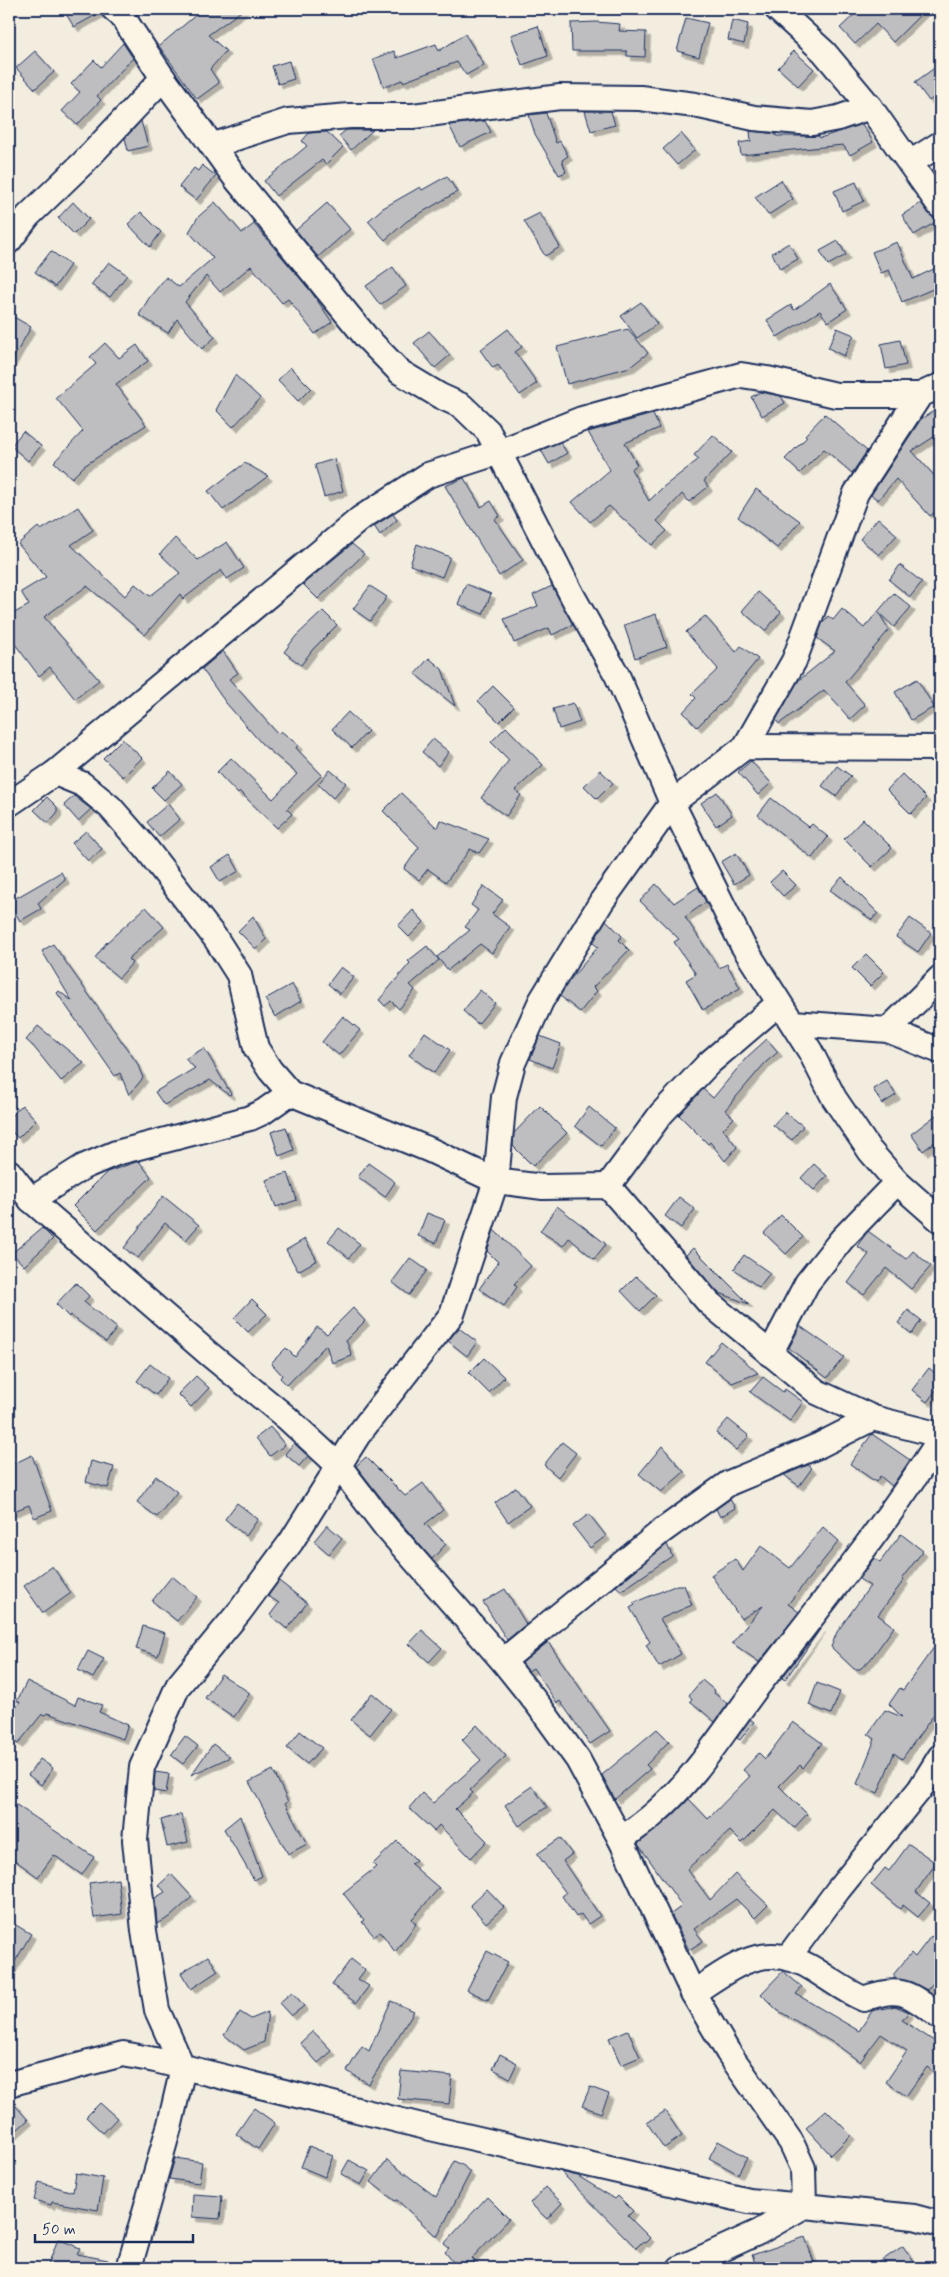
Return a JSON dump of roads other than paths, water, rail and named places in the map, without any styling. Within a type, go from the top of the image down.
[{"type":"street","points":[[777,9],[824,52],[870,107],[940,206]]},
{"type":"street","points":[[121,11],[163,78],[255,203],[366,337],[400,372],[440,396],[462,406],[488,431],[573,597],[617,675],[672,803],[742,944],[778,1004],[794,1023],[834,1098],[870,1151],[897,1182],[940,1220]]},
{"type":"street","points":[[9,241],[28,216],[83,162],[163,78]]},
{"type":"street","points":[[214,145],[288,121],[350,116],[413,116],[560,97],[640,98],[695,105],[754,118],[812,123],[838,118],[870,107]]},
{"type":"street","points":[[910,163],[940,144]]},
{"type":"street","points":[[9,804],[56,773],[361,518],[428,475],[499,452],[582,419],[741,375],[836,395],[930,391]]},
{"type":"street","points":[[129,2268],[183,2068],[157,2010],[144,1931],[135,1840],[142,1767],[178,1686],[240,1612],[286,1549],[358,1435],[452,1314],[496,1181],[504,1096],[513,1063],[541,1001],[602,901],[672,803],[745,747],[794,661],[856,492],[930,391]]},
{"type":"street","points":[[745,747],[940,748]]},
{"type":"street","points":[[56,773],[82,784],[110,807],[145,846],[216,939],[239,975],[256,1048],[270,1070],[290,1093],[403,1138],[496,1181],[543,1187],[608,1186]]},
{"type":"street","points":[[888,1030],[940,978]]},
{"type":"street","points":[[608,1186],[667,1107],[709,1063],[778,1004]]},
{"type":"street","points":[[794,1023],[888,1030],[940,1051]]},
{"type":"street","points":[[31,1200],[83,1168],[116,1153],[250,1118],[263,1112],[290,1093]]},
{"type":"street","points":[[9,1172],[31,1200],[202,1348],[287,1418],[339,1466],[385,1526],[503,1661],[578,1760],[620,1840],[693,1992],[728,2052],[791,2142],[803,2168],[804,2206]]},
{"type":"street","points":[[770,1354],[807,1283],[842,1239],[897,1182]]},
{"type":"street","points":[[608,1186],[708,1303],[818,1392],[873,1418],[940,1434]]},
{"type":"street","points":[[503,1661],[662,1531],[729,1484],[820,1445],[873,1418]]},
{"type":"street","points":[[620,1840],[654,1814],[681,1786],[721,1738],[754,1691],[868,1545],[911,1485],[940,1439]]},
{"type":"street","points":[[789,1956],[838,1890],[920,1789],[940,1757]]},
{"type":"street","points":[[693,1992],[728,1970],[762,1955],[789,1956],[864,1999],[881,1992],[894,1990],[905,1993],[919,2001],[940,2017]]},
{"type":"street","points":[[9,2084],[123,2054],[426,2128],[749,2201],[914,2217],[940,2224]]},
{"type":"street","points":[[680,2268],[759,2232],[804,2206]]}]
